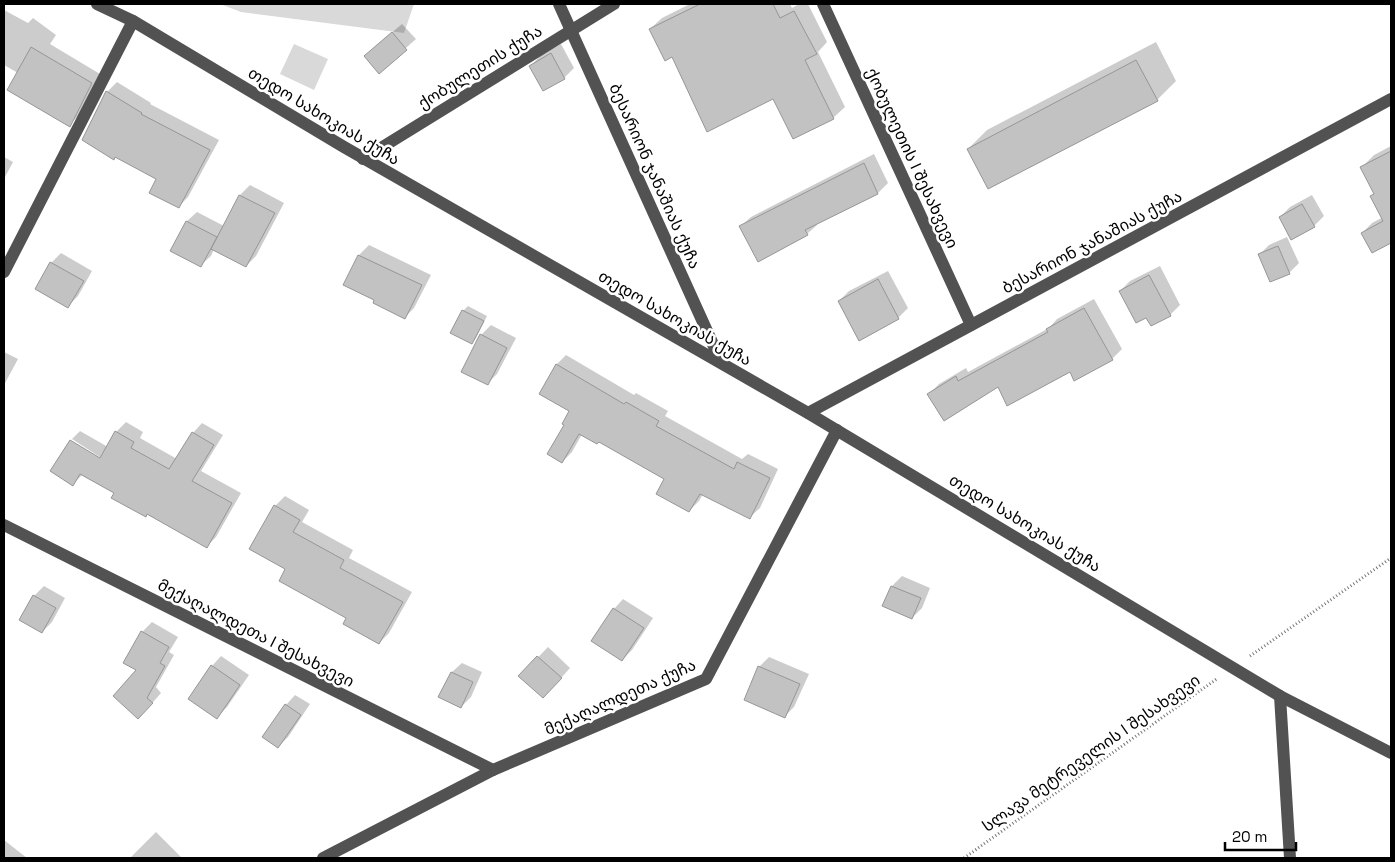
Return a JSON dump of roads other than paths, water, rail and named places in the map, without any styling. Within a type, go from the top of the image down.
[{"type":"street","name":"თედო სახოკიას ქუჩა","points":[[97,4],[132,21],[363,159],[721,362],[1280,696],[1391,753]]},
{"type":"street","name":"ბესარიონ ჯანაშიას ქუჩა","points":[[559,4],[721,362]]},
{"type":"street","name":"ქობულეთის ქუჩა","points":[[363,159],[614,4]]},
{"type":"street","name":"ქობულეთის I შესახვევი","points":[[823,4],[970,326]]},
{"type":"street","points":[[4,272],[132,21]]},
{"type":"street","name":"ბესარიონ ჯანაშიას ქუჩა","points":[[808,413],[1391,99]]},
{"type":"street","name":"მექაღალდეთა ქუჩა","points":[[323,858],[493,770],[706,679],[837,430]]},
{"type":"street","name":"მექაღალდეთა I შესახვევი","points":[[4,525],[493,770]]},
{"type":"street","points":[[1280,696],[1290,858]]}]
